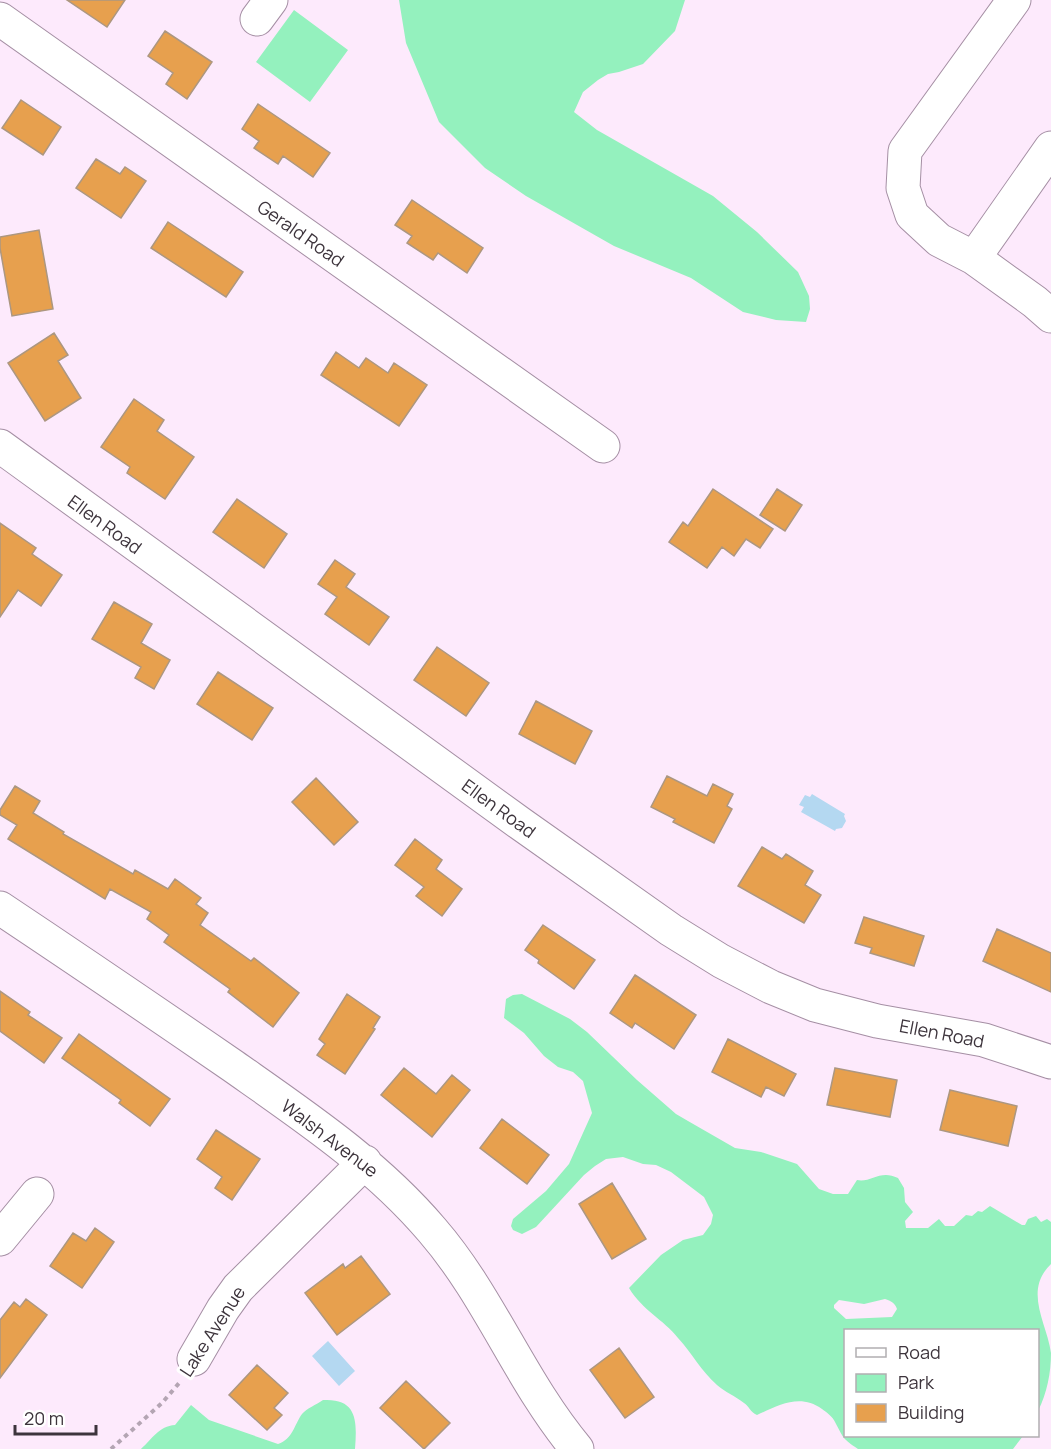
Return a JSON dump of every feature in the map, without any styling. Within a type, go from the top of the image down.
[{"type":"street","points":[[1014,0],[905,152],[903,188],[912,215],[939,240],[974,258],[1051,315]]},
{"type":"street","name":"Gerald Road","points":[[0,19],[603,446]]},
{"type":"street","points":[[974,258],[1051,148]]},
{"type":"street","name":"Ellen Road","points":[[0,446],[521,824],[671,930],[721,962],[771,987],[815,1005],[877,1021],[984,1040],[1051,1062]]},
{"type":"street","name":"Walsh Avenue","points":[[0,908],[259,1084],[365,1162],[391,1186],[447,1247],[471,1282],[533,1389],[554,1421],[577,1449]]},
{"type":"street","name":"Lake Avenue","points":[[194,1359],[238,1288],[365,1162]]},
{"type":"street","points":[[0,1239],[37,1194]]},
{"type":"path","name":"Lake Avenue","points":[[111,1449],[162,1403],[194,1359]]},
{"type":"green space","points":[[399,0],[685,0],[675,31],[643,64],[608,74],[598,80],[583,92],[574,112],[597,130],[713,196],[757,232],[798,272],[809,296],[810,309],[806,322],[776,320],[743,312],[691,278],[614,246],[526,196],[485,168],[439,122],[406,43]]},
{"type":"green space","points":[[294,10],[348,50],[310,102],[256,62]]},
{"type":"green space","points":[[522,994],[570,1019],[676,1114],[735,1148],[761,1152],[797,1164],[819,1189],[833,1194],[848,1194],[857,1180],[867,1180],[881,1175],[898,1178],[904,1188],[905,1202],[913,1212],[905,1221],[906,1228],[928,1228],[939,1219],[945,1226],[954,1226],[966,1215],[972,1216],[990,1206],[1022,1225],[1025,1225],[1028,1219],[1036,1216],[1041,1222],[1047,1219],[1051,1222],[1051,1264],[1043,1274],[1038,1296],[1051,1360],[1046,1390],[1039,1409],[1039,1329],[844,1329],[844,1437],[1022,1437],[1013,1449],[858,1449],[844,1438],[831,1416],[814,1404],[790,1402],[757,1415],[746,1404],[711,1380],[672,1331],[640,1303],[629,1288],[661,1255],[683,1240],[703,1235],[711,1224],[713,1215],[704,1197],[671,1172],[656,1165],[643,1164],[623,1157],[606,1159],[584,1175],[536,1227],[522,1234],[513,1230],[511,1226],[513,1219],[546,1191],[569,1164],[592,1113],[583,1081],[573,1072],[558,1067],[544,1056],[524,1033],[504,1018],[506,999]],"holes":[[[885,1299],[894,1304],[897,1309],[892,1317],[846,1319],[834,1308],[839,1300],[864,1304]]]},
{"type":"green space","points":[[323,1400],[343,1403],[353,1414],[356,1430],[355,1449],[141,1449],[160,1430],[175,1425],[191,1405],[209,1420],[278,1444],[287,1439],[304,1412]]},
{"type":"water","points":[[812,794],[845,814],[846,821],[842,828],[835,831],[801,812],[804,807],[799,805],[805,795],[810,797]]},
{"type":"water","points":[[328,1341],[355,1371],[339,1386],[312,1356]]},
{"type":"building","points":[[67,0],[125,0],[107,27]]},
{"type":"building","points":[[165,31],[212,62],[187,99],[166,84],[173,73],[148,56]]},
{"type":"building","points":[[21,100],[61,127],[43,155],[2,128]]},
{"type":"building","points":[[258,104],[330,153],[313,177],[283,156],[278,164],[254,148],[259,141],[242,129]]},
{"type":"building","points":[[96,159],[120,174],[125,167],[146,181],[121,218],[76,188]]},
{"type":"building","points":[[412,200],[483,248],[467,273],[438,253],[433,260],[407,243],[412,236],[395,225]]},
{"type":"building","points":[[168,222],[243,272],[226,297],[151,248]]},
{"type":"building","points":[[39,230],[53,309],[12,316],[0,237]]},
{"type":"building","points":[[54,333],[68,355],[58,361],[81,398],[45,421],[8,363]]},
{"type":"building","points":[[336,352],[359,368],[366,358],[388,373],[394,363],[427,385],[399,426],[321,375]]},
{"type":"building","points":[[134,399],[164,420],[157,431],[194,457],[165,499],[127,473],[130,467],[101,447]]},
{"type":"building","points":[[713,489],[773,529],[760,548],[746,539],[734,556],[722,547],[707,568],[669,542],[683,522],[688,526]]},
{"type":"building","points":[[777,489],[802,505],[785,531],[760,515]]},
{"type":"building","points":[[237,499],[287,534],[264,568],[213,532]]},
{"type":"building","points":[[0,523],[36,548],[32,554],[62,575],[41,606],[18,590],[0,617]]},
{"type":"building","points":[[335,560],[355,574],[346,587],[389,617],[369,645],[325,614],[337,597],[318,584]]},
{"type":"building","points":[[114,602],[152,624],[141,643],[170,660],[154,689],[135,678],[141,667],[92,639]]},
{"type":"building","points":[[437,647],[489,683],[466,716],[414,680]]},
{"type":"building","points":[[218,672],[273,708],[252,740],[197,704]]},
{"type":"building","points":[[536,701],[592,731],[575,764],[519,734]]},
{"type":"building","points":[[667,776],[707,796],[713,784],[733,794],[727,806],[732,809],[714,843],[673,822],[675,819],[651,807]]},
{"type":"building","points":[[316,778],[358,822],[334,845],[292,802]]},
{"type":"building","points":[[15,786],[40,801],[33,813],[64,832],[63,834],[133,874],[135,870],[168,889],[175,879],[201,898],[196,904],[208,913],[200,925],[251,961],[254,958],[299,993],[273,1027],[228,992],[230,989],[164,942],[169,935],[147,919],[151,912],[110,889],[105,899],[8,839],[17,825],[0,815],[0,810]]},
{"type":"building","points":[[415,839],[442,860],[436,869],[462,889],[442,916],[416,896],[424,887],[395,865]]},
{"type":"building","points":[[762,847],[782,859],[786,854],[813,871],[805,885],[821,895],[804,923],[738,886]]},
{"type":"building","points":[[864,917],[924,936],[914,966],[870,953],[872,948],[855,943]]},
{"type":"building","points":[[543,925],[595,960],[574,989],[538,963],[539,960],[525,950]]},
{"type":"building","points":[[997,929],[1051,953],[1051,992],[983,961]]},
{"type":"building","points":[[635,975],[696,1015],[674,1049],[635,1023],[632,1028],[610,1013]]},
{"type":"building","points":[[0,991],[30,1012],[28,1015],[62,1038],[44,1063],[0,1031]]},
{"type":"building","points":[[347,994],[380,1017],[373,1028],[375,1029],[345,1074],[317,1055],[325,1044],[319,1039]]},
{"type":"building","points":[[79,1034],[170,1099],[150,1126],[119,1103],[121,1100],[62,1058]]},
{"type":"building","points":[[728,1039],[796,1074],[784,1096],[766,1087],[761,1097],[712,1072]]},
{"type":"building","points":[[404,1068],[436,1094],[452,1075],[470,1090],[432,1137],[381,1095]]},
{"type":"building","points":[[835,1068],[897,1080],[890,1117],[827,1105]]},
{"type":"building","points":[[950,1090],[1017,1106],[1008,1146],[940,1130]]},
{"type":"building","points":[[502,1119],[549,1155],[527,1184],[480,1148]]},
{"type":"building","points":[[216,1130],[260,1159],[232,1200],[215,1188],[222,1177],[197,1159]]},
{"type":"building","points":[[612,1183],[646,1239],[612,1259],[579,1204]]},
{"type":"building","points":[[95,1228],[114,1242],[82,1288],[50,1266],[73,1233],[86,1241]]},
{"type":"building","points":[[361,1256],[390,1294],[337,1335],[305,1293],[343,1264],[345,1268]]},
{"type":"building","points":[[26,1299],[47,1315],[0,1378],[0,1320],[14,1302],[20,1307]]},
{"type":"building","points":[[619,1348],[654,1397],[625,1418],[590,1370]]},
{"type":"building","points":[[257,1365],[288,1393],[274,1408],[282,1415],[267,1430],[229,1395]]},
{"type":"building","points":[[406,1381],[450,1423],[424,1449],[380,1408]]}]
